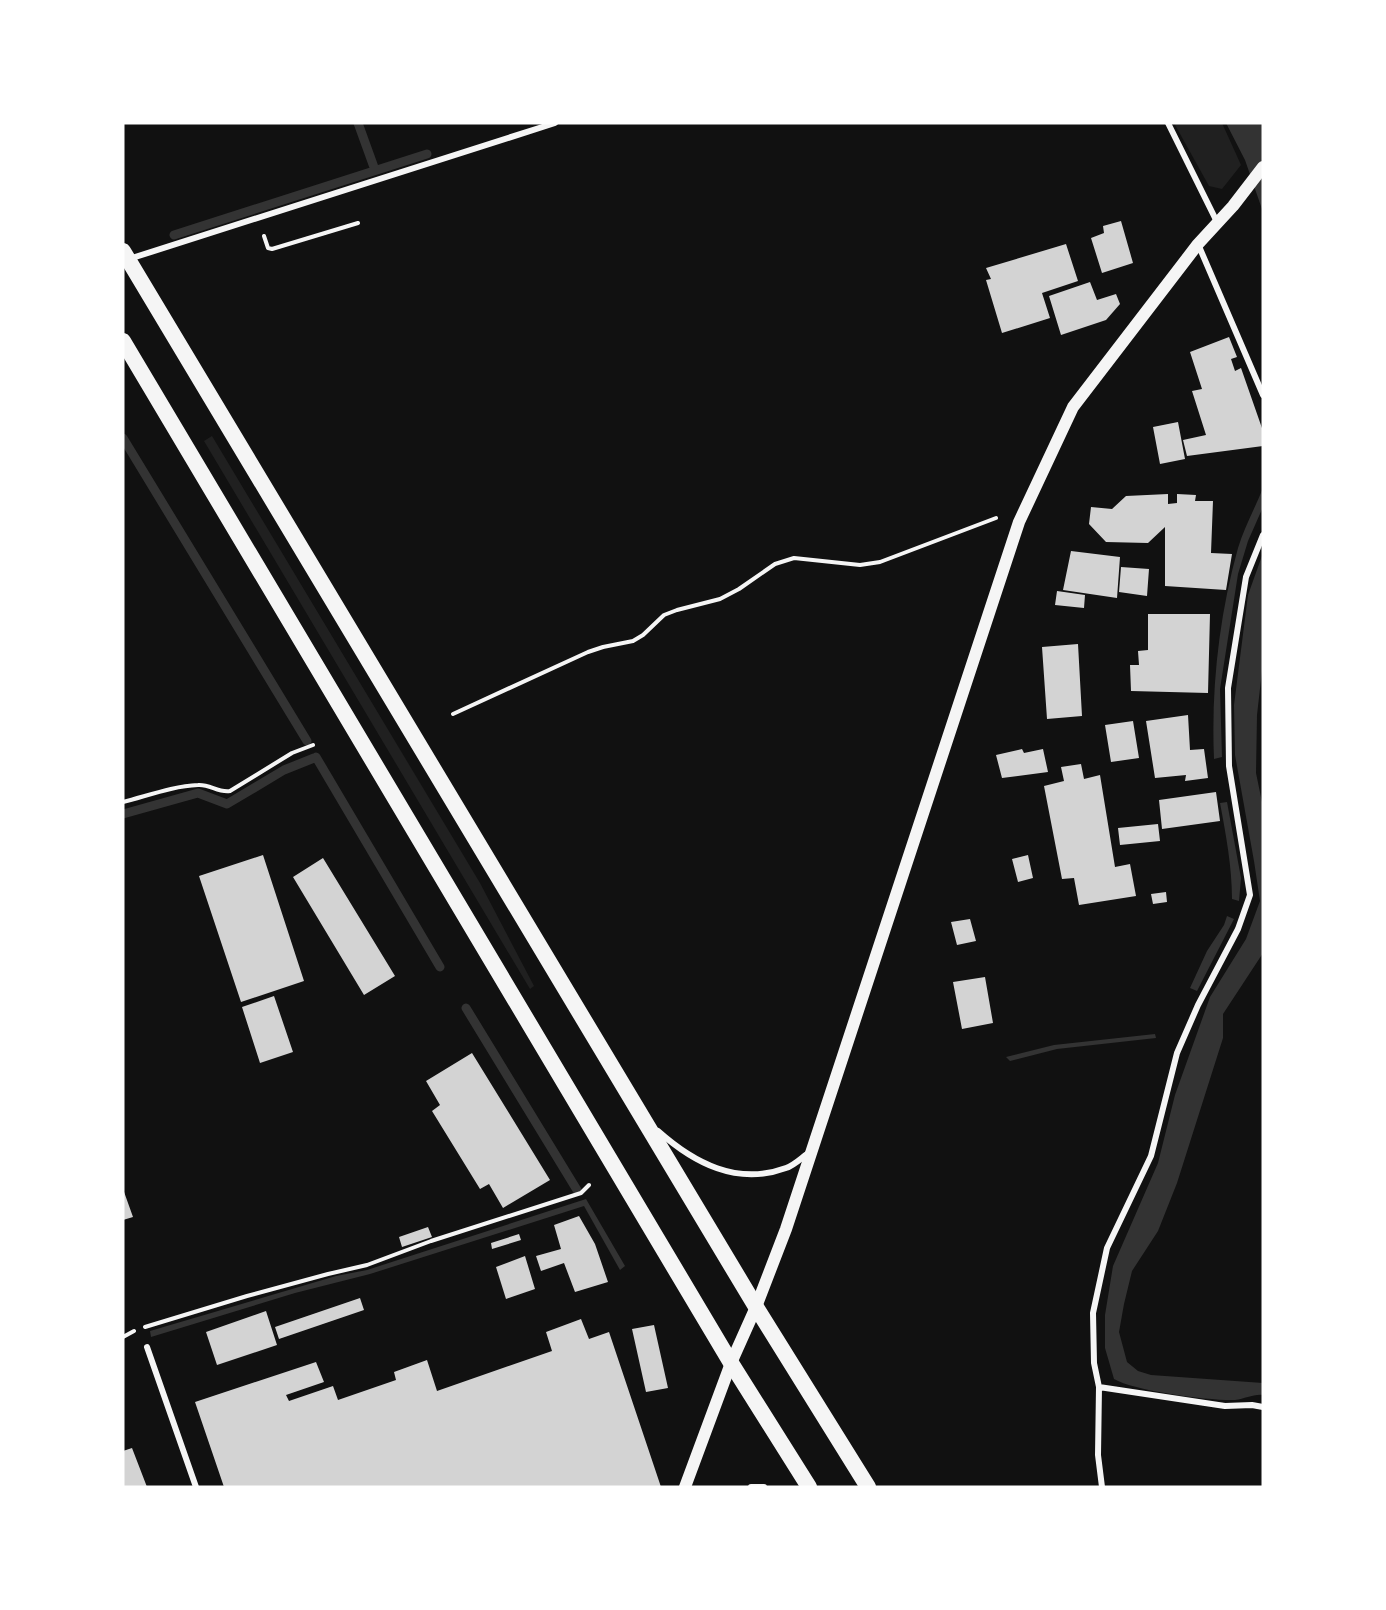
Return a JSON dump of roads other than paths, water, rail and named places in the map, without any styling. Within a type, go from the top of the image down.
[{"type":"highway","points":[[125,257],[756,1307],[868,1487]]},
{"type":"highway","points":[[123,340],[731,1363],[809,1487]]},
{"type":"main road","points":[[685,1487],[731,1363],[756,1307],[786,1229],[1019,522],[1073,407],[1198,244],[1233,206],[1263,167]]},
{"type":"street","points":[[125,257],[257,218],[555,123]]},
{"type":"street","points":[[1168,123],[1218,223]]},
{"type":"street","points":[[1198,244],[1263,395]]},
{"type":"street","points":[[1102,1487],[1098,1455],[1099,1387],[1094,1363],[1092,1313],[1107,1248],[1151,1156],[1177,1053],[1198,1005],[1238,929],[1250,895],[1229,766],[1228,688],[1246,577],[1263,535]]},
{"type":"street","points":[[642,1117],[680,1150],[723,1171],[754,1176],[788,1168],[812,1151]]},
{"type":"street","points":[[147,1347],[196,1487]]},
{"type":"street","points":[[1099,1387],[1226,1406],[1263,1407]]},
{"type":"street","points":[[751,1487],[764,1487]]},
{"type":"waterway","points":[[358,123],[375,170]]},
{"type":"waterway","points":[[174,235],[427,154]]},
{"type":"waterway","points":[[123,438],[307,741]]},
{"type":"waterway","points":[[316,757],[440,967]]},
{"type":"waterway","points":[[123,814],[198,793],[227,804],[284,770],[314,758]]},
{"type":"waterway","points":[[466,1008],[577,1190]]}]
